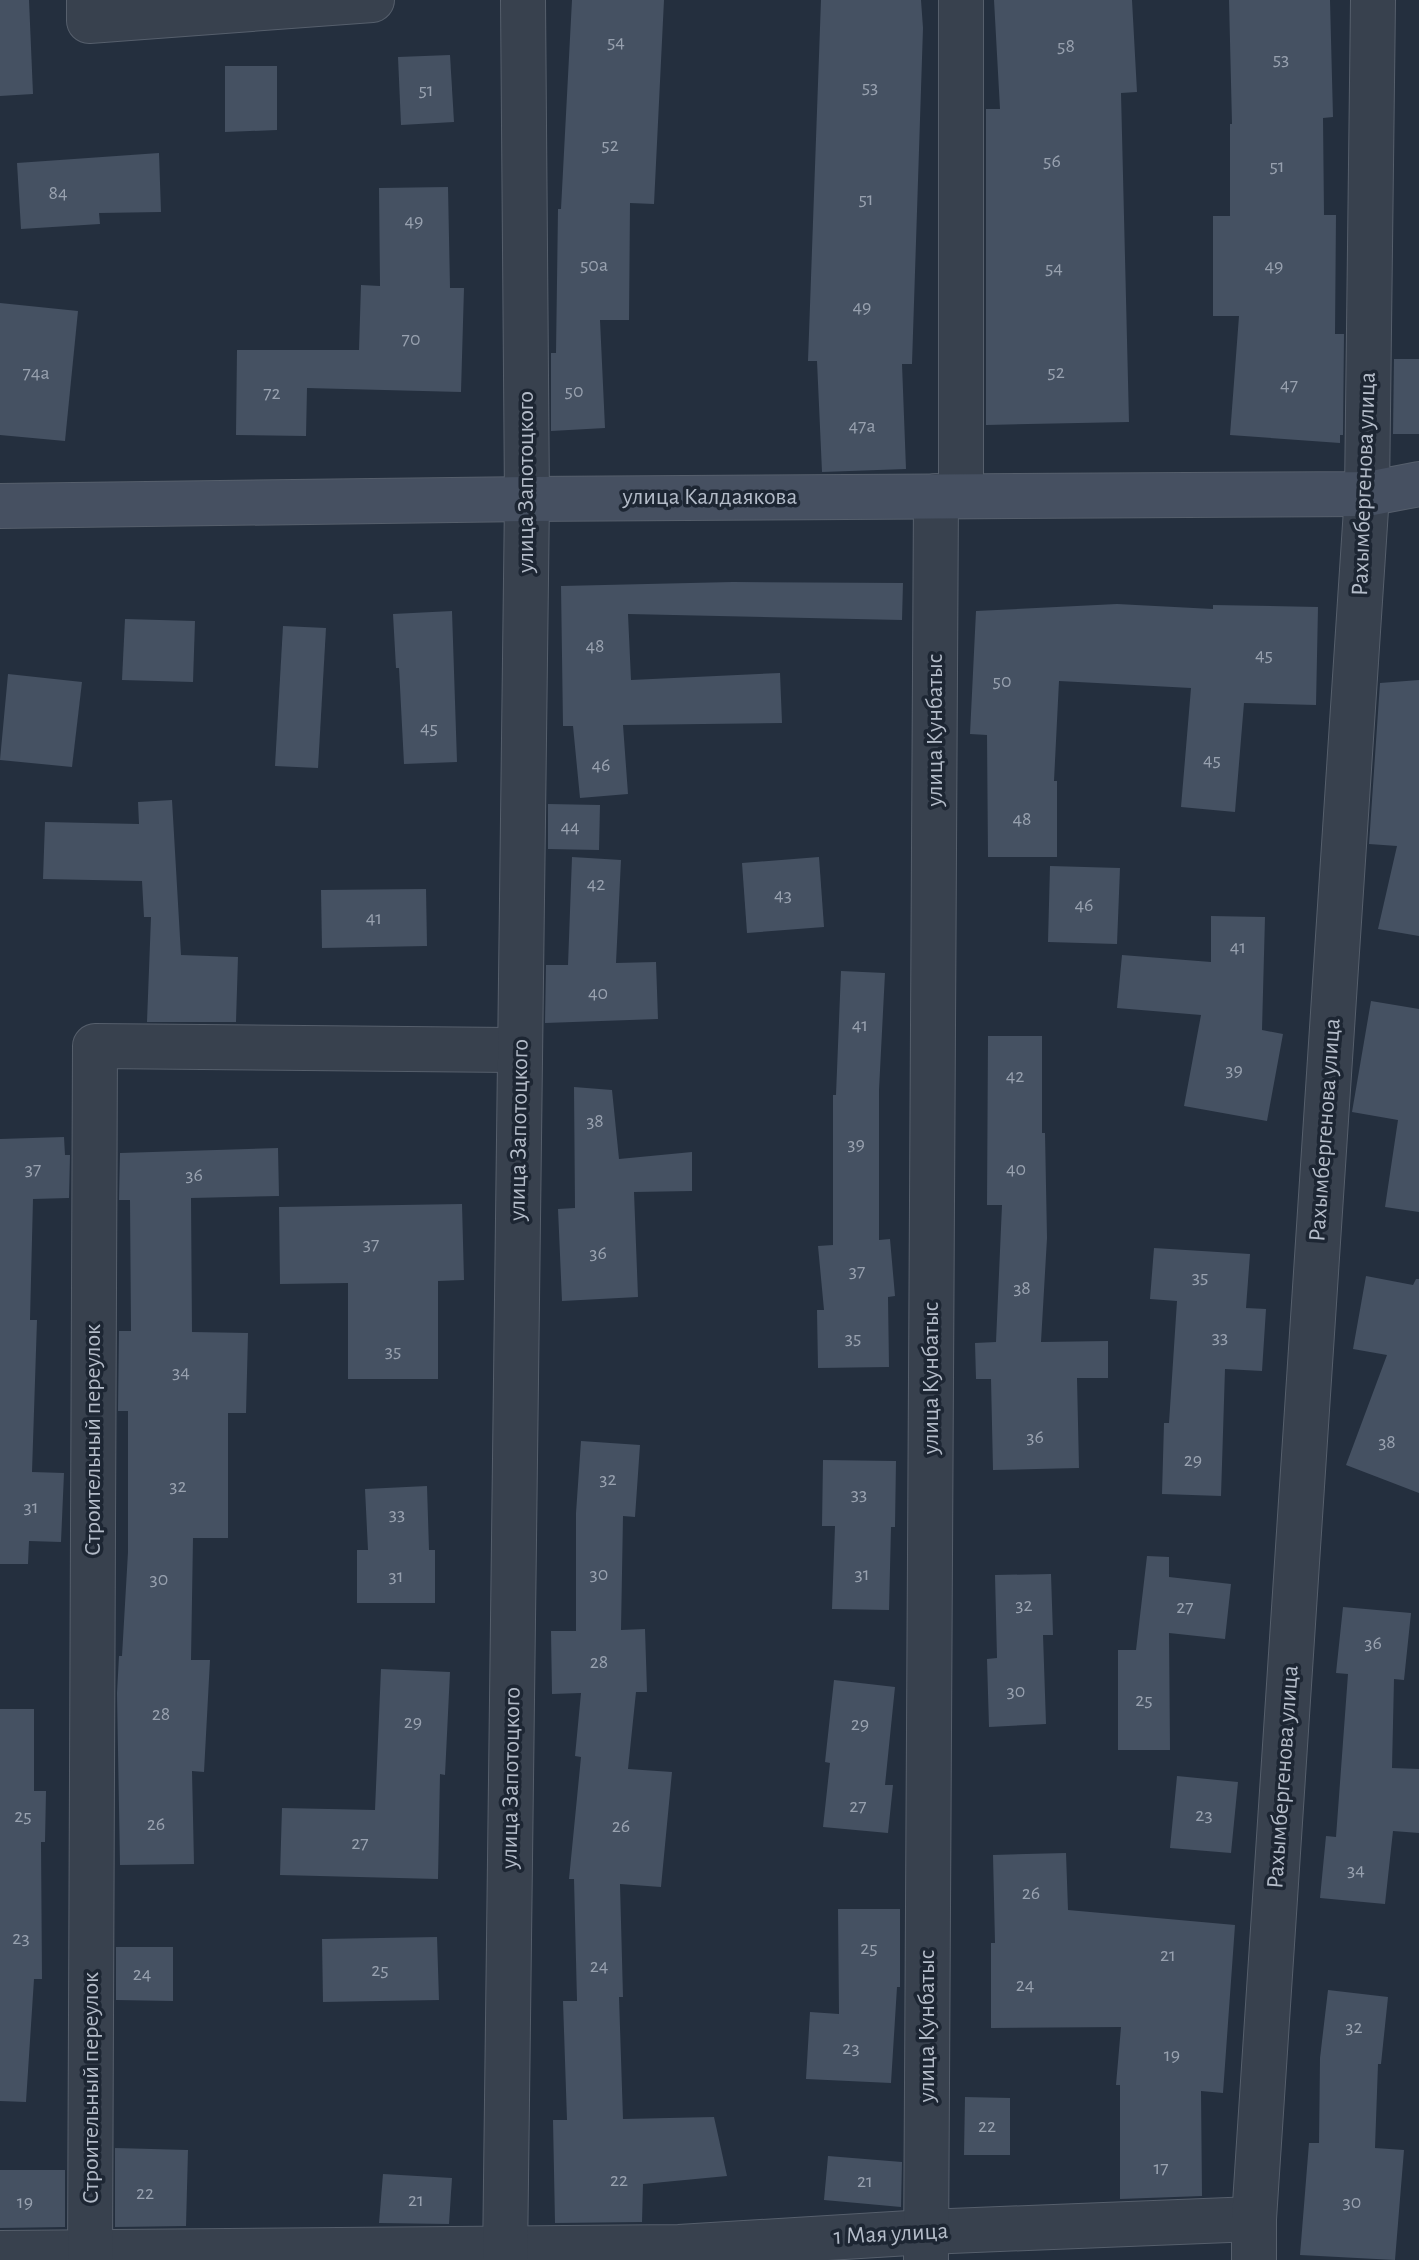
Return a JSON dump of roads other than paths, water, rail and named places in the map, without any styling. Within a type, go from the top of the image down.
[{"type":"street","points":[[89,0],[89,21],[372,0]]},
{"type":"street","name":"улица Запотоцкого","points":[[505,2254],[527,499],[523,0]]},
{"type":"street","name":"улица Кунбатыс","points":[[926,2246],[948,496],[961,0]]},
{"type":"street","name":"Рахымбергенова улица","points":[[1254,2240],[1367,494],[1373,0]]},
{"type":"street","name":"улица Калдаякова","points":[[0,506],[1367,494],[1419,484]]},
{"type":"street","name":"Строительный переулок","points":[[90,2256],[95,1046],[520,1050]]},
{"type":"street","name":"1 Мая улица","points":[[0,2253],[90,2256],[505,2254],[679,2247],[1254,2240]]}]
